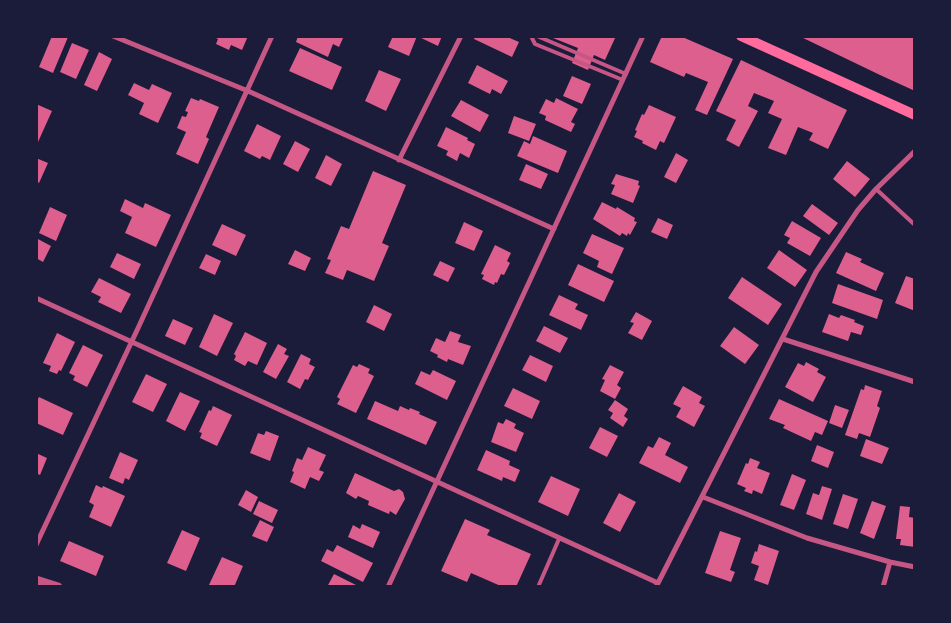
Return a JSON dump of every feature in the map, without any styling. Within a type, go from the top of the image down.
[{"type":"main road","points":[[744,37],[915,115]]},
{"type":"street","points":[[113,36],[248,92],[554,229]]},
{"type":"street","points":[[36,545],[248,92],[272,36]]},
{"type":"street","points":[[399,160],[461,36]]},
{"type":"street","points":[[388,587],[643,36]]},
{"type":"street","points":[[36,298],[559,538],[657,585],[816,272],[858,210],[876,189],[915,151]]},
{"type":"street","points":[[783,339],[915,382]]},
{"type":"street","points":[[703,497],[807,538],[890,562],[915,567]]},
{"type":"street","points":[[883,587],[890,562]]},
{"type":"street","points":[[36,580],[58,587]]},
{"type":"lane","points":[[531,36],[535,44],[623,80]]},
{"type":"lane","points":[[537,36],[626,74]]},
{"type":"lane","points":[[876,189],[915,224]]},
{"type":"lane","points":[[538,587],[559,538]]},
{"type":"building","points":[[52,36],[68,37],[53,73],[39,67]]},
{"type":"building","points":[[212,36],[248,36],[242,50],[231,45],[229,50],[216,44],[218,39]]},
{"type":"building","points":[[298,36],[344,36],[339,47],[333,44],[328,57],[296,42]]},
{"type":"building","points":[[393,36],[417,36],[409,56],[388,47]]},
{"type":"building","points":[[417,36],[442,36],[438,46]]},
{"type":"building","points":[[475,36],[505,36],[519,42],[512,57],[474,39]]},
{"type":"building","points":[[554,36],[616,36],[605,60],[594,55],[588,70],[572,63],[578,48],[553,38]]},
{"type":"building","points":[[662,36],[680,36],[733,59],[707,115],[695,110],[708,82],[686,73],[684,77],[650,62]]},
{"type":"building","points":[[799,36],[915,36],[915,91],[880,75]]},
{"type":"building","points":[[72,43],[89,50],[76,79],[60,72]]},
{"type":"building","points":[[300,48],[342,67],[332,90],[289,71]]},
{"type":"building","points":[[99,52],[112,59],[97,91],[84,85]]},
{"type":"building","points":[[741,60],[847,110],[828,149],[809,140],[813,133],[798,127],[786,155],[768,148],[782,119],[768,113],[774,101],[754,93],[748,106],[758,111],[739,147],[726,140],[736,120],[716,111]]},
{"type":"building","points":[[477,65],[508,81],[501,94],[492,89],[490,94],[468,83]]},
{"type":"building","points":[[379,70],[401,79],[386,111],[365,101]]},
{"type":"building","points":[[572,76],[591,84],[582,104],[563,96]]},
{"type":"building","points":[[134,83],[149,90],[152,84],[172,93],[158,123],[139,114],[144,103],[128,95]]},
{"type":"building","points":[[191,98],[199,101],[200,99],[219,107],[206,137],[209,139],[198,164],[176,154],[186,132],[177,128],[182,116],[186,117],[188,112],[185,111]]},
{"type":"building","points":[[556,98],[578,109],[571,122],[575,124],[571,132],[545,120],[546,116],[539,113],[546,99],[554,103]]},
{"type":"building","points":[[461,100],[489,115],[480,132],[451,116]]},
{"type":"building","points":[[36,104],[52,111],[38,142],[36,141]]},
{"type":"building","points":[[649,105],[676,117],[664,143],[660,141],[656,150],[634,137],[642,114],[644,115]]},
{"type":"building","points":[[514,116],[536,124],[529,141],[508,133]]},
{"type":"building","points":[[257,124],[281,136],[270,160],[262,156],[260,159],[244,151]]},
{"type":"building","points":[[446,127],[468,138],[467,140],[475,144],[469,158],[460,153],[457,161],[446,155],[448,151],[437,146]]},
{"type":"building","points":[[533,136],[567,151],[558,173],[517,156],[524,141],[530,144]]},
{"type":"building","points":[[295,141],[310,149],[298,172],[283,164]]},
{"type":"building","points":[[676,153],[688,160],[676,183],[664,177]]},
{"type":"building","points":[[326,155],[342,164],[331,186],[315,178]]},
{"type":"building","points":[[36,158],[48,163],[39,183],[36,181]]},
{"type":"building","points":[[847,161],[870,179],[855,197],[833,179]]},
{"type":"building","points":[[526,164],[548,174],[541,189],[519,180]]},
{"type":"building","points":[[373,171],[406,185],[382,243],[389,246],[374,281],[347,270],[343,280],[325,273],[331,260],[327,259],[341,226],[349,229]]},
{"type":"building","points":[[616,174],[639,181],[638,185],[640,186],[633,203],[611,194],[615,185],[611,184]]},
{"type":"building","points":[[125,199],[143,208],[145,203],[171,215],[156,247],[125,233],[132,217],[120,211]]},
{"type":"building","points":[[602,202],[616,209],[617,207],[635,218],[634,221],[637,222],[630,235],[628,233],[627,236],[622,233],[620,236],[593,219]]},
{"type":"building","points":[[812,204],[838,223],[829,235],[803,216]]},
{"type":"building","points":[[50,207],[67,215],[56,241],[39,233]]},
{"type":"building","points":[[658,218],[673,225],[667,239],[651,232]]},
{"type":"building","points":[[792,221],[821,238],[810,256],[787,243],[790,238],[784,235]]},
{"type":"building","points":[[464,222],[483,231],[474,251],[455,243]]},
{"type":"building","points":[[222,224],[246,235],[236,256],[212,245]]},
{"type":"building","points":[[592,234],[624,248],[612,274],[597,267],[599,261],[583,253]]},
{"type":"building","points":[[36,238],[51,246],[43,262],[36,258]]},
{"type":"building","points":[[495,245],[511,253],[507,261],[510,263],[504,275],[501,274],[494,285],[482,279],[484,275],[481,274]]},
{"type":"building","points":[[295,250],[311,258],[305,271],[288,264]]},
{"type":"building","points":[[779,250],[807,270],[795,287],[767,268]]},
{"type":"building","points":[[846,252],[862,259],[860,262],[884,273],[876,291],[836,273]]},
{"type":"building","points":[[117,253],[141,264],[134,279],[110,267]]},
{"type":"building","points":[[206,254],[221,261],[215,275],[199,268]]},
{"type":"building","points":[[440,261],[455,268],[448,282],[433,275]]},
{"type":"building","points":[[578,264],[614,281],[604,302],[568,285]]},
{"type":"building","points":[[906,276],[915,279],[915,311],[895,303]]},
{"type":"building","points":[[742,277],[782,304],[768,325],[728,298]]},
{"type":"building","points":[[99,278],[131,294],[121,313],[98,302],[101,297],[91,292]]},
{"type":"building","points":[[838,284],[883,300],[877,319],[832,303]]},
{"type":"building","points":[[559,295],[578,304],[575,309],[588,315],[581,330],[549,315]]},
{"type":"building","points":[[374,305],[392,314],[384,331],[366,322]]},
{"type":"building","points":[[636,312],[652,321],[642,340],[628,333],[634,323],[630,322]]},
{"type":"building","points":[[214,314],[233,323],[217,356],[199,347]]},
{"type":"building","points":[[829,314],[839,318],[841,315],[855,320],[854,322],[864,326],[861,335],[851,332],[848,341],[822,332]]},
{"type":"building","points":[[173,319],[193,328],[185,345],[165,336]]},
{"type":"building","points":[[544,326],[568,338],[560,353],[536,341]]},
{"type":"building","points":[[734,327],[759,345],[745,364],[720,346]]},
{"type":"building","points":[[450,331],[461,335],[458,342],[471,346],[463,365],[448,359],[447,362],[430,351],[436,338],[445,342]]},
{"type":"building","points":[[245,332],[267,343],[257,365],[248,361],[245,366],[234,360],[236,356],[234,354]]},
{"type":"building","points":[[57,333],[75,342],[61,371],[59,370],[57,374],[49,371],[51,366],[43,363]]},
{"type":"building","points":[[278,344],[287,349],[284,354],[289,356],[276,379],[263,372]]},
{"type":"building","points":[[83,345],[103,355],[87,387],[73,380],[75,376],[69,373]]},
{"type":"building","points":[[301,354],[311,359],[309,364],[315,367],[308,380],[305,379],[300,389],[287,382]]},
{"type":"building","points":[[530,355],[553,366],[546,382],[522,370]]},
{"type":"building","points":[[806,362],[819,369],[817,372],[826,377],[813,402],[785,387],[798,363],[804,366]]},
{"type":"building","points":[[359,364],[370,369],[368,373],[374,376],[356,413],[337,404],[340,399],[337,397],[353,365],[357,367]]},
{"type":"building","points":[[610,365],[624,372],[617,385],[621,388],[615,399],[600,391],[605,380],[602,379]]},
{"type":"building","points":[[433,370],[456,381],[447,400],[415,384],[421,371],[430,375]]},
{"type":"building","points":[[146,374],[167,384],[153,412],[132,402]]},
{"type":"building","points":[[865,385],[882,391],[877,406],[880,408],[870,437],[859,433],[857,439],[845,435],[861,389],[864,390]]},
{"type":"building","points":[[683,386],[702,397],[699,403],[705,406],[694,427],[676,417],[681,408],[673,404]]},
{"type":"building","points":[[513,388],[540,401],[532,419],[504,406]]},
{"type":"building","points":[[180,392],[200,401],[185,431],[166,421]]},
{"type":"building","points":[[39,397],[73,413],[63,435],[36,423],[36,403]]},
{"type":"building","points":[[779,399],[828,421],[822,435],[815,432],[811,441],[783,428],[785,425],[769,419]]},
{"type":"building","points":[[615,400],[628,409],[624,416],[628,419],[623,427],[610,418],[613,413],[608,410]]},
{"type":"building","points":[[375,401],[398,411],[400,406],[409,410],[410,408],[437,422],[426,445],[367,419]]},
{"type":"building","points":[[835,405],[849,410],[842,428],[829,423]]},
{"type":"building","points":[[213,406],[232,415],[217,446],[200,438],[202,433],[199,432],[209,410],[211,411]]},
{"type":"building","points":[[506,419],[516,424],[514,428],[524,433],[516,452],[491,442],[498,422],[503,424]]},
{"type":"building","points":[[600,427],[618,436],[607,457],[589,448]]},
{"type":"building","points":[[266,431],[279,436],[270,461],[250,453],[258,433],[264,435]]},
{"type":"building","points":[[659,437],[671,443],[665,455],[688,467],[680,483],[639,463],[648,446],[653,448]]},
{"type":"building","points":[[866,439],[889,448],[882,464],[860,456]]},
{"type":"building","points":[[817,445],[834,452],[828,468],[811,461]]},
{"type":"building","points":[[308,447],[326,455],[319,470],[324,472],[319,481],[310,477],[305,489],[290,482],[297,458],[302,460]]},
{"type":"building","points":[[486,450],[510,461],[509,465],[520,470],[515,482],[503,477],[502,481],[477,470]]},
{"type":"building","points":[[120,452],[138,460],[129,480],[125,478],[123,484],[109,478]]},
{"type":"building","points":[[36,453],[47,458],[40,475],[36,473]]},
{"type":"building","points":[[750,458],[760,462],[757,468],[770,473],[762,494],[753,490],[752,494],[744,491],[746,488],[737,484]]},
{"type":"building","points":[[355,473],[394,491],[399,489],[403,492],[405,499],[396,515],[390,511],[389,514],[368,505],[369,501],[358,496],[356,499],[346,493]]},
{"type":"building","points":[[792,474],[806,480],[794,510],[780,505]]},
{"type":"building","points":[[551,476],[580,489],[568,516],[538,502]]},
{"type":"building","points":[[96,485],[102,488],[103,486],[125,496],[111,527],[89,517],[94,505],[89,502]]},
{"type":"building","points":[[822,486],[832,489],[822,520],[806,514],[813,493],[819,495]]},
{"type":"building","points":[[246,490],[258,497],[251,512],[238,505]]},
{"type":"building","points":[[619,493],[636,502],[620,532],[603,523]]},
{"type":"building","points":[[843,494],[858,499],[848,529],[833,524]]},
{"type":"building","points":[[259,501],[278,510],[272,523],[253,514]]},
{"type":"building","points":[[872,501],[886,506],[874,539],[860,533]]},
{"type":"building","points":[[900,506],[910,507],[909,517],[915,518],[915,547],[900,545],[901,539],[896,539]]},
{"type":"building","points":[[465,519],[490,530],[487,535],[531,554],[516,587],[503,587],[471,573],[467,582],[441,571]]},
{"type":"building","points":[[260,520],[274,527],[267,542],[252,536]]},
{"type":"building","points":[[362,524],[380,532],[373,548],[348,537],[353,525],[360,529]]},
{"type":"building","points":[[182,530],[200,538],[186,571],[167,563]]},
{"type":"building","points":[[720,531],[741,538],[730,570],[735,572],[731,582],[705,573]]},
{"type":"building","points":[[69,541],[104,556],[96,576],[60,561]]},
{"type":"building","points":[[759,544],[779,551],[768,585],[754,580],[759,566],[751,563]]},
{"type":"building","points":[[337,545],[373,563],[363,582],[321,561],[327,549],[333,552]]},
{"type":"building","points":[[222,557],[243,566],[234,587],[208,587]]},
{"type":"building","points":[[334,574],[360,587],[327,587]]}]
